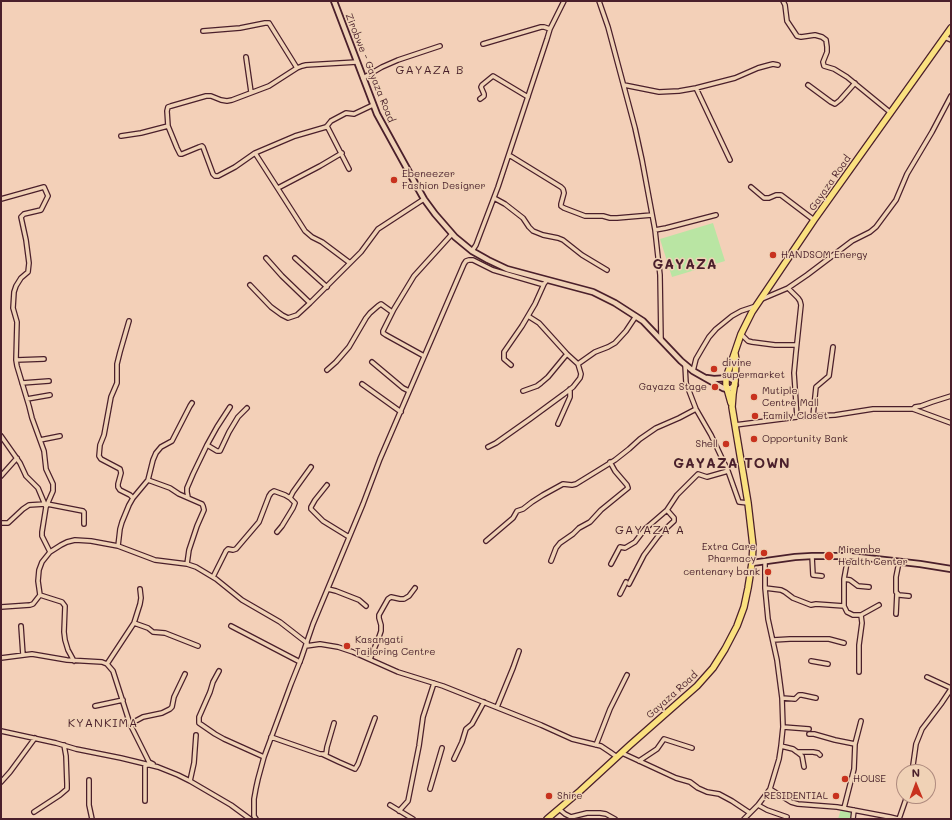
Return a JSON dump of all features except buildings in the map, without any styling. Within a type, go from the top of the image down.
[{"type":"main road","name":"Gayaza Road","points":[[547,819],[697,686],[713,668],[726,649],[737,626],[754,561],[748,503],[732,407],[726,389],[726,378],[741,334],[752,312],[814,220],[951,28]]},
{"type":"main road","name":"Gayaza Road","points":[[732,407],[735,383],[735,354]]},
{"type":"street","name":"Zirobwe - Gayaza Road","points":[[334,1],[373,105],[424,199],[452,234],[472,251],[507,268],[546,282],[593,292],[616,303],[643,321],[685,365],[726,389]]},
{"type":"street","points":[[472,251],[476,245],[494,198],[548,39],[550,29],[564,1]]},
{"type":"street","points":[[599,1],[624,85],[642,160],[655,230],[660,275],[661,340]]},
{"type":"street","points":[[783,1],[785,4],[787,21],[795,34],[801,37],[815,35],[826,40],[827,52],[823,62],[824,66],[834,69],[847,77],[891,112]]},
{"type":"street","points":[[203,32],[269,23],[297,68]]},
{"type":"street","points":[[483,44],[542,27],[550,29]]},
{"type":"street","points":[[944,37],[951,40]]},
{"type":"street","points":[[363,78],[398,60],[440,46]]},
{"type":"street","points":[[246,57],[251,92]]},
{"type":"street","points":[[358,62],[306,65],[297,68],[269,86],[227,101],[206,96],[168,108],[168,126],[180,154],[203,147],[213,174],[218,176],[235,167],[255,153],[295,136],[327,126],[331,121],[346,113],[354,114],[373,105]]},
{"type":"street","points":[[624,85],[659,92],[670,92],[696,88],[735,78],[758,68],[773,64],[778,65]]},
{"type":"street","points":[[480,100],[484,96],[481,87],[482,85],[493,76],[528,97]]},
{"type":"street","points":[[808,85],[835,104],[855,83]]},
{"type":"street","points":[[696,88],[730,160]]},
{"type":"street","points":[[760,300],[788,288],[852,241],[870,232],[878,225],[896,200],[907,174],[930,136],[951,96]]},
{"type":"street","points":[[121,136],[141,133],[168,126]]},
{"type":"street","points":[[327,126],[349,169]]},
{"type":"street","points":[[255,153],[305,231],[350,263]]},
{"type":"street","points":[[278,188],[342,153]]},
{"type":"street","points":[[509,155],[561,187],[564,193],[560,204],[564,208],[585,216],[603,216],[610,218],[652,215]]},
{"type":"street","points":[[1,198],[44,187],[48,196],[42,210],[24,214],[21,217],[29,262],[28,272],[21,278],[16,286],[13,308],[17,322],[16,360],[32,418],[44,451],[46,469],[53,484],[53,491],[46,505],[42,534],[50,552]]},
{"type":"street","points":[[751,187],[764,198],[780,195],[814,220]]},
{"type":"street","points":[[494,198],[524,218],[532,231],[563,240],[582,255],[607,270]]},
{"type":"street","points":[[250,285],[271,307],[285,317],[297,315],[361,252],[378,230],[424,199]]},
{"type":"street","points":[[655,230],[716,215]]},
{"type":"street","points":[[424,356],[383,333],[384,328],[392,312],[418,271],[452,234]]},
{"type":"street","points":[[266,258],[310,303]]},
{"type":"street","points":[[294,258],[327,287]]},
{"type":"street","points":[[256,819],[254,816],[255,793],[264,757],[313,624],[380,459],[464,264],[466,261],[473,260],[493,270],[536,283],[546,282]]},
{"type":"street","points":[[511,365],[504,359],[504,352],[528,316],[546,282]]},
{"type":"street","points":[[788,288],[798,298],[801,305],[794,373],[797,417]]},
{"type":"street","points":[[326,370],[336,362],[349,347],[366,318],[378,306],[382,304],[392,312]]},
{"type":"street","points":[[693,371],[696,359],[703,346],[716,329],[732,316],[756,306]]},
{"type":"street","points":[[488,447],[530,419],[573,387],[580,378],[581,374],[578,364],[539,323],[528,316]]},
{"type":"street","points":[[578,364],[596,352],[615,343],[626,331],[636,316]]},
{"type":"street","points":[[128,321],[117,364],[117,383],[111,397],[104,433],[100,445],[99,456],[101,460],[120,470],[118,487],[120,490],[133,498]]},
{"type":"street","points":[[741,334],[752,342],[775,345],[796,344]]},
{"type":"street","points":[[813,416],[816,387],[829,376],[833,347]]},
{"type":"street","points":[[523,391],[541,383],[548,377],[567,354]]},
{"type":"street","points":[[16,360],[44,359]]},
{"type":"street","points":[[372,362],[409,391]]},
{"type":"street","points":[[685,365],[686,383],[696,409],[728,470],[739,502],[748,503]]},
{"type":"street","name":"Zirobwe - Gayaza Road","points":[[704,377],[714,379],[732,379],[735,383]]},
{"type":"street","points":[[22,383],[49,381]]},
{"type":"street","points":[[726,389],[731,388],[735,383]]},
{"type":"street","points":[[362,384],[401,412]]},
{"type":"street","points":[[558,424],[570,397],[570,389]]},
{"type":"street","points":[[27,399],[50,395]]},
{"type":"street","points":[[735,425],[873,409],[913,408],[951,396]]},
{"type":"street","points":[[118,546],[120,529],[129,505],[148,480],[156,453],[161,447],[172,441],[192,403]]},
{"type":"street","points":[[188,497],[187,492],[189,482],[207,445],[230,407]]},
{"type":"street","points":[[207,445],[217,451],[220,451],[238,417],[247,408]]},
{"type":"street","points":[[913,408],[951,423]]},
{"type":"street","points":[[486,541],[513,518],[517,511],[523,509],[537,498],[561,484],[576,484],[629,449],[656,428],[696,409]]},
{"type":"street","points":[[1,436],[17,458],[26,476],[40,491],[46,505]]},
{"type":"street","points":[[40,440],[60,436]]},
{"type":"street","points":[[1,476],[17,458]]},
{"type":"street","points":[[551,561],[556,548],[560,543],[579,528],[590,522],[596,514],[628,488],[610,462]]},
{"type":"street","points":[[290,498],[311,467]]},
{"type":"street","points":[[610,564],[620,547],[625,548],[635,542],[645,529],[667,510],[677,495],[698,474],[707,477],[728,470]]},
{"type":"street","points":[[148,480],[170,488],[179,494],[202,504],[204,508],[189,550],[187,564]]},
{"type":"street","points":[[327,485],[311,506],[311,509],[323,521],[349,537]]},
{"type":"street","points":[[213,577],[226,551],[229,549],[236,549],[259,522],[272,492],[281,493],[295,503],[277,532]]},
{"type":"street","points":[[2,524],[8,523],[26,506],[33,504],[83,511],[84,524]]},
{"type":"street","points":[[620,594],[644,555],[659,535],[674,521],[674,518],[667,510]]},
{"type":"street","points":[[40,595],[38,581],[39,570],[42,562],[50,552],[61,544],[75,540],[91,541],[118,546],[154,560],[187,564],[196,567],[213,577],[242,600],[280,622],[306,645],[328,645],[353,652],[398,672],[434,683],[497,707],[572,739],[596,744],[605,748],[617,757]]},
{"type":"street","points":[[754,561],[812,556],[860,557],[951,569]]},
{"type":"street","points":[[812,556],[813,575],[822,576]]},
{"type":"street","points":[[848,557],[844,579],[844,606],[847,612],[853,615],[861,615],[879,605]]},
{"type":"street","points":[[744,819],[758,805],[770,789],[779,759],[783,727],[782,698],[777,660],[768,619],[765,588],[765,561]]},
{"type":"street","points":[[896,614],[896,577],[899,562]]},
{"type":"street","points":[[844,579],[850,580],[858,586],[869,587]]},
{"type":"street","points":[[370,659],[381,631],[382,625],[378,615],[388,599],[391,597],[404,599],[409,596],[415,588]]},
{"type":"street","points":[[765,588],[781,590],[793,598],[811,605],[844,606]]},
{"type":"street","points":[[107,664],[134,623],[140,604],[140,589]]},
{"type":"street","points":[[328,589],[359,600],[366,606]]},
{"type":"street","points":[[897,593],[899,595],[909,596]]},
{"type":"street","points":[[1,607],[34,604],[35,600],[40,595]]},
{"type":"street","points":[[40,595],[62,602],[65,606],[65,640],[74,661]]},
{"type":"street","points":[[859,672],[859,645],[862,623],[861,615]]},
{"type":"street","points":[[134,623],[148,628],[153,632],[165,633],[198,646]]},
{"type":"street","points":[[21,626],[23,655]]},
{"type":"street","points":[[231,626],[300,662]]},
{"type":"street","points":[[773,640],[829,639],[844,643]]},
{"type":"street","points":[[497,707],[519,651]]},
{"type":"street","points":[[1,658],[32,654],[58,659],[102,662],[107,664],[113,671],[130,724],[148,763]]},
{"type":"street","points":[[811,661],[828,664]]},
{"type":"street","points":[[219,671],[212,682],[210,692],[199,717],[199,723],[224,739],[264,757]]},
{"type":"street","points":[[130,724],[143,717],[162,713],[170,709],[185,674]]},
{"type":"street","points":[[596,744],[610,709],[627,674]]},
{"type":"street","points":[[913,764],[916,744],[922,729],[950,694],[951,688],[927,677]]},
{"type":"street","points":[[399,811],[408,801],[423,717],[434,683]]},
{"type":"street","points":[[782,698],[795,699],[802,694],[816,698]]},
{"type":"street","points":[[95,706],[122,700]]},
{"type":"street","points":[[454,759],[466,729],[472,724],[484,702]]},
{"type":"street","points":[[271,738],[322,754],[355,769],[375,718]]},
{"type":"street","points":[[844,808],[854,769],[855,744],[861,720]]},
{"type":"street","points":[[322,754],[326,754],[326,747],[334,723]]},
{"type":"street","points":[[783,727],[809,731],[835,740],[855,744]]},
{"type":"street","points":[[1,731],[84,751],[148,763],[190,781],[231,805],[250,819]]},
{"type":"street","points":[[190,781],[194,763],[196,735]]},
{"type":"street","points":[[1,782],[35,738]]},
{"type":"street","points":[[639,761],[657,749],[664,739],[692,748]]},
{"type":"street","points":[[34,812],[67,789],[66,756],[64,745]]},
{"type":"street","points":[[781,746],[793,749],[802,756],[804,766]]},
{"type":"street","points":[[430,789],[442,748]]},
{"type":"street","points":[[797,752],[813,752],[820,755]]},
{"type":"street","points":[[622,753],[676,778],[690,782],[707,792],[719,794],[750,813]]},
{"type":"street","points":[[145,801],[145,766],[148,763]]},
{"type":"street","points":[[89,780],[92,819]]},
{"type":"street","points":[[770,789],[791,802],[798,804],[844,808],[899,819],[904,804]]},
{"type":"street","points":[[390,805],[413,819]]},
{"type":"street","points":[[758,805],[787,817]]},
{"type":"street","points":[[559,809],[565,814],[571,816],[600,813],[606,814],[615,819]]},
{"type":"street","points":[[853,819],[854,810]]},
{"type":"green space","points":[[713,223],[725,261],[672,277],[660,239]]},
{"type":"green space","points":[[841,809],[853,812],[852,819],[838,819]]},
{"type":"place","name":"Ebeneezer Fashion Designer","points":[[394,180]]},
{"type":"place","name":"HANDSOM Energy","points":[[773,255]]},
{"type":"place","name":"divine supermarket","points":[[714,369]]},
{"type":"place","name":"Gayaza Stage","points":[[715,387]]},
{"type":"place","name":"Mutiple Centre Mall","points":[[754,397]]},
{"type":"place","name":"Family Closet","points":[[755,416]]},
{"type":"place","name":"Opportunity Bank","points":[[754,439]]},
{"type":"place","name":"Shell","points":[[726,444]]},
{"type":"place","name":"Extra Care Pharmacy","points":[[764,553]]},
{"type":"place","name":"Mirembe Health Center","points":[[829,556]]},
{"type":"place","name":"centenary bank","points":[[768,572]]},
{"type":"place","name":"Kasangati Tailoring Centre","points":[[347,646]]},
{"type":"place","name":"HOUSE","points":[[845,779]]},
{"type":"place","name":"Shire","points":[[549,796]]},
{"type":"place","name":"RESIDENTIAL","points":[[836,796]]},
{"type":"district","name":"GAYAZA B","points":[[430,70]]},
{"type":"district","name":"GAYAZA","points":[[685,265]]},
{"type":"district","name":"GAYAZA TOWN","points":[[732,464]]},
{"type":"district","name":"GAYAZA A","points":[[650,530]]},
{"type":"district","name":"KYANKIMA","points":[[103,723]]}]
